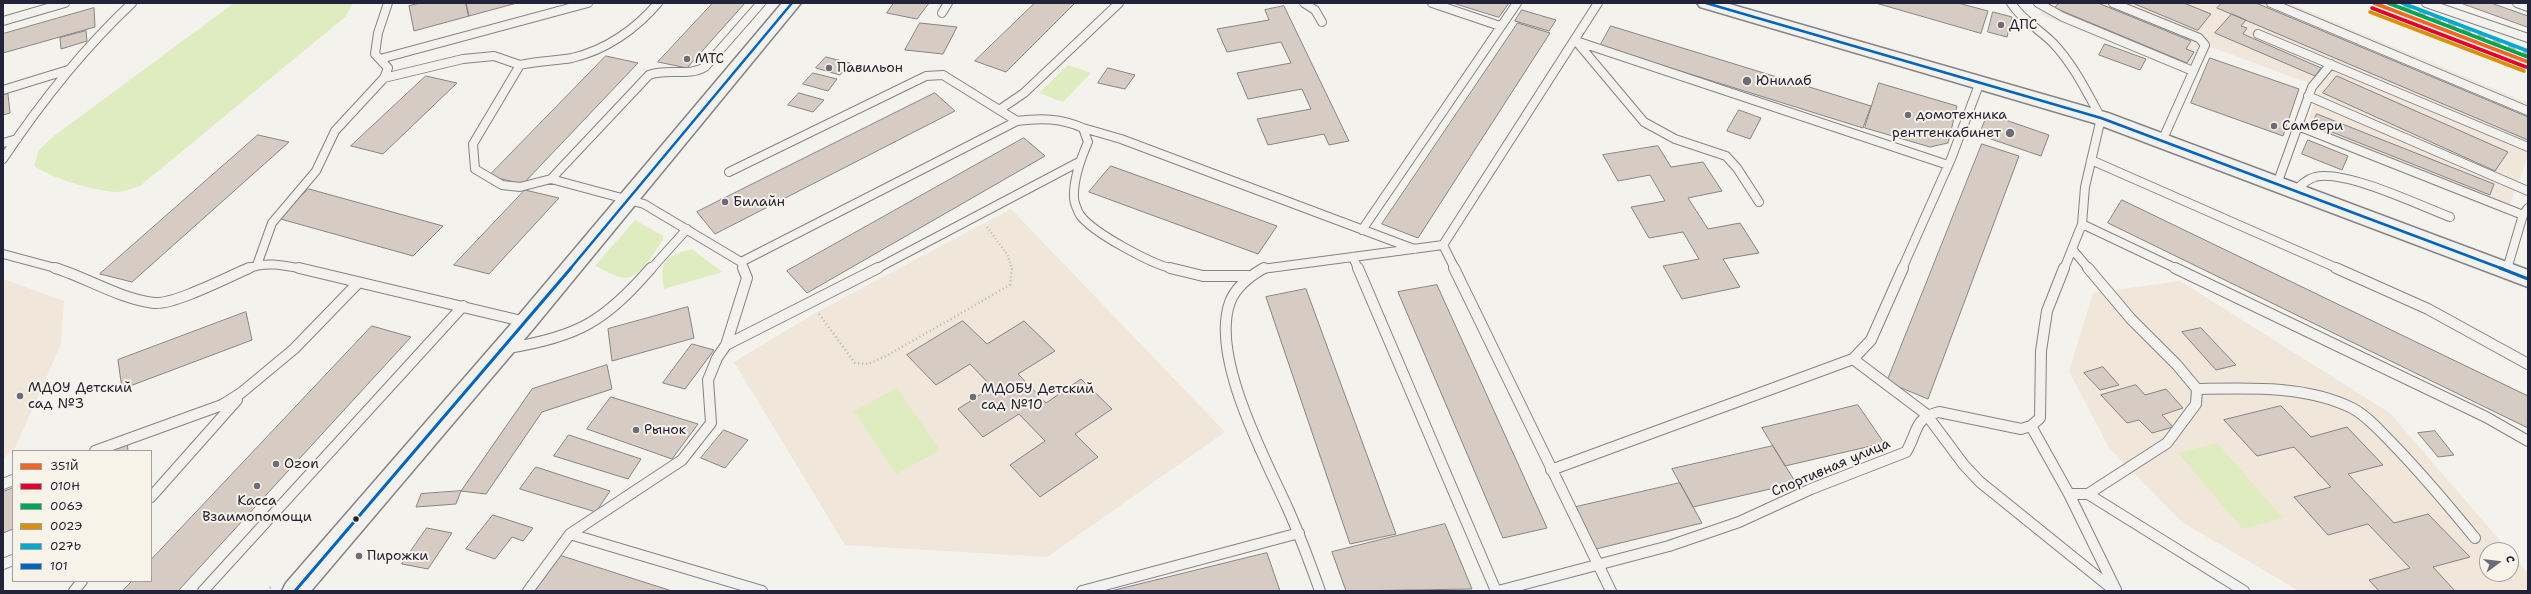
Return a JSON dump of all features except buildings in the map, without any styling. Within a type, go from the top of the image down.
[{"type":"main road","points":[[294,591],[526,322],[792,3]]},
{"type":"main road","points":[[1706,3],[2101,118],[2528,279]]},
{"type":"lane","points":[[3,21],[66,3]]},
{"type":"lane","points":[[3,159],[68,70],[110,23],[132,3]]},
{"type":"lane","points":[[257,265],[272,223],[291,198],[316,171],[335,131],[384,78],[388,68],[375,54],[378,33],[388,3]]},
{"type":"lane","points":[[380,59],[588,3]]},
{"type":"lane","points":[[384,78],[463,58],[494,56],[520,65],[534,61],[560,60],[591,51],[619,37],[648,16],[658,3]]},
{"type":"lane","points":[[520,65],[474,144],[474,168],[487,180],[500,186],[518,188],[541,183],[551,179],[650,75],[671,69],[688,73],[706,68],[762,3]]},
{"type":"lane","points":[[942,13],[948,3]]},
{"type":"lane","points":[[999,110],[1024,94],[1119,3]]},
{"type":"lane","points":[[1304,3],[1314,10],[1322,22]]},
{"type":"lane","points":[[1432,3],[1500,26]]},
{"type":"lane","points":[[1362,230],[1517,3]]},
{"type":"lane","points":[[1320,591],[1299,534],[1248,419],[1232,366],[1228,328],[1228,308],[1236,290],[1248,276],[1265,268],[1417,250],[1443,245],[1576,41],[1598,3]]},
{"type":"lane","points":[[1926,414],[1939,412],[2006,428],[2021,429],[2031,426],[2040,418],[2041,351],[2047,311],[2082,224],[2085,187],[2101,118],[2068,61],[2052,43],[2021,16],[2011,3]]},
{"type":"lane","points":[[2038,3],[2070,20],[2194,71]]},
{"type":"lane","points":[[2113,3],[2199,38],[2205,45],[2162,141]]},
{"type":"lane","points":[[2271,3],[2528,110]]},
{"type":"lane","points":[[2426,3],[2528,38]]},
{"type":"lane","points":[[2517,3],[2528,7]]},
{"type":"lane","points":[[2258,34],[2528,147]]},
{"type":"lane","points":[[1576,41],[1948,164]]},
{"type":"lane","points":[[1576,41],[1644,122],[1675,139],[1726,156],[1737,168],[1759,202]]},
{"type":"lane","points":[[2277,184],[2312,87],[2331,64]]},
{"type":"lane","points":[[3,90],[68,70]]},
{"type":"lane","points":[[729,172],[926,76],[935,74],[942,75],[1017,121]]},
{"type":"lane","points":[[1551,470],[1651,435],[1853,359],[1871,340],[1948,164],[1980,82]]},
{"type":"lane","points":[[2308,96],[2528,191]]},
{"type":"lane","points":[[741,262],[1017,121],[1051,117],[1072,122],[1083,128],[1121,139],[1417,250]]},
{"type":"lane","points":[[2298,126],[2526,212],[2507,270]]},
{"type":"lane","points":[[1083,128],[1088,142],[1079,162],[1074,198],[1080,215],[1112,240],[1159,266],[1203,276],[1248,276]]},
{"type":"lane","points":[[3,143],[17,139]]},
{"type":"lane","points":[[2091,160],[2428,309],[2528,364]]},
{"type":"lane","points":[[726,346],[811,304],[1079,162]]},
{"type":"lane","points":[[2295,191],[2305,180],[2318,176],[2350,181],[2450,217]]},
{"type":"lane","points":[[528,591],[570,534],[682,460],[711,422],[712,413],[708,380],[718,358],[726,346],[748,278],[741,262],[644,204],[629,198],[551,179]]},
{"type":"lane","points":[[2082,224],[2486,417],[2528,442]]},
{"type":"lane","points":[[502,349],[530,344],[579,330],[595,322],[619,302],[687,229]]},
{"type":"lane","points":[[1443,245],[1597,565],[1611,591]]},
{"type":"lane","points":[[2072,249],[2111,297],[2187,375],[2197,389],[2196,404],[2167,443],[2088,494]]},
{"type":"lane","points":[[3,254],[80,274],[129,297],[155,303],[173,300],[257,265],[280,264],[526,322]]},
{"type":"lane","points":[[1353,257],[1497,591]]},
{"type":"lane","points":[[152,496],[242,394],[293,348],[358,282]]},
{"type":"lane","points":[[202,591],[463,306]]},
{"type":"lane","points":[[1853,359],[1926,414],[1964,465],[1980,482],[2116,591]]},
{"type":"lane","points":[[2197,389],[2231,388],[2294,392],[2348,406],[2374,425],[2420,471],[2475,538]]},
{"type":"lane","points":[[98,450],[222,405],[242,394]]},
{"type":"lane","name":"Спортивная улица","points":[[1497,591],[1669,546],[1740,522],[1811,490],[1906,452],[1912,444],[1920,419],[1926,414]]},
{"type":"lane","points":[[2031,426],[2069,494],[2116,591]]},
{"type":"lane","points":[[2069,494],[2088,494],[2244,591]]},
{"type":"lane","points":[[570,534],[762,591]]},
{"type":"lane","points":[[1082,591],[1299,534]]},
{"type":"lane","points":[[74,591],[81,582]]},
{"type":"path","points":[[811,304],[855,363],[868,364],[888,355],[1010,285],[1013,271],[1007,253],[978,215]]},
{"type":"shaded area","points":[[2047,3],[2289,3],[2528,103],[2528,157],[2506,215],[2304,134],[2319,87],[2211,47],[2196,78],[2040,14]]},
{"type":"shaded area","name":"МДОБУ Детский сад №10","points":[[1011,209],[1225,432],[1047,557],[845,545],[734,362],[817,312]]},
{"type":"shaded area","name":"МДОУ Детский сад №3","points":[[3,279],[64,301],[61,344],[15,448],[3,459]]},
{"type":"shaded area","points":[[2180,281],[2390,413],[2501,542],[2479,542],[2479,582],[2519,582],[2519,562],[2528,573],[2528,591],[2299,591],[2182,522],[2109,448],[2069,371],[2093,293]]},
{"type":"green space","points":[[234,3],[353,3],[345,17],[140,186],[119,192],[96,189],[51,175],[34,166],[39,150],[54,136]]},
{"type":"green space","points":[[1068,65],[1091,73],[1063,102],[1039,93]]},
{"type":"green space","points":[[635,220],[663,236],[663,240],[646,264],[636,274],[624,278],[613,275],[595,266]]},
{"type":"green space","points":[[692,249],[722,272],[664,289],[663,266],[666,261],[675,255]]},
{"type":"green space","points":[[897,388],[940,450],[896,474],[854,411]]},
{"type":"green space","points":[[2217,443],[2283,518],[2243,529],[2178,453]]},
{"type":"railway","points":[[2396,3],[2528,54]]},
{"type":"transit line","name":"101","points":[[295,591],[526,322],[792,3]]},
{"type":"transit line","name":"101","points":[[1706,3],[2101,118],[2528,279]]},
{"type":"transit line","name":"351Й","points":[[2374,3],[2528,62]]},
{"type":"transit line","name":"006Э","points":[[2388,3],[2528,57]]},
{"type":"transit line","name":"027Ь","points":[[2402,3],[2528,51]]},
{"type":"transit line","name":"010Н","points":[[2372,8],[2526,67]]},
{"type":"transit line","name":"002Э","points":[[2370,12],[2524,71]]},
{"type":"place","name":"ДПС","points":[[2001,25]]},
{"type":"place","name":"МТС","points":[[687,59]]},
{"type":"place","name":"Павильон","points":[[829,68]]},
{"type":"place","name":"Юнилаб","points":[[1747,81]]},
{"type":"place","name":"домотехника","points":[[1908,115]]},
{"type":"place","name":"Самбери","points":[[2274,126]]},
{"type":"place","name":"рентгенкабинет","points":[[2010,133]]},
{"type":"place","name":"Билайн","points":[[725,202]]},
{"type":"place","name":"МДОУ Детский сад №3","points":[[20,396]]},
{"type":"place","name":"МДОБУ Детский сад №10","points":[[973,397]]},
{"type":"place","name":"Рынок","points":[[636,430]]},
{"type":"place","name":"Ozon","points":[[276,464]]},
{"type":"place","name":"Касса Взаимопомощи","points":[[257,486]]},
{"type":"place","name":"Пирожки","points":[[359,556]]}]
